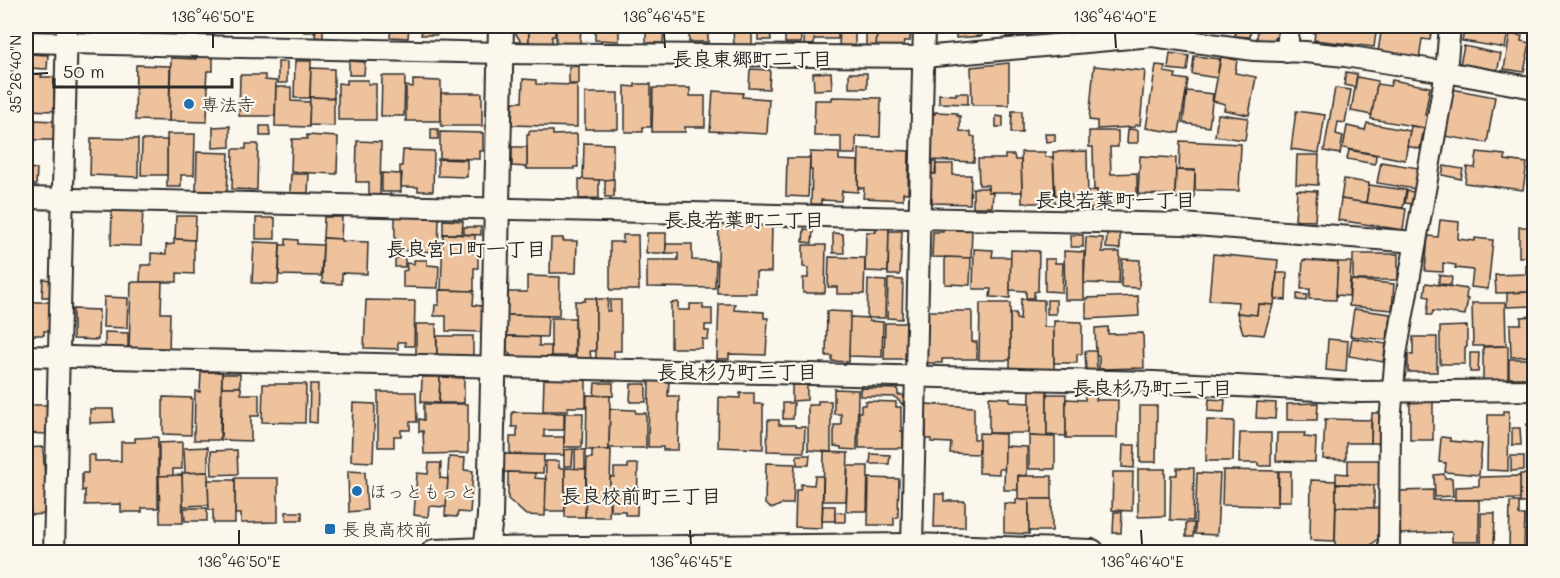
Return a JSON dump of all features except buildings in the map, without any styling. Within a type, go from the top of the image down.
[{"type":"street","points":[[486,551],[490,516],[501,26]]},
{"type":"street","points":[[912,546],[924,26]]},
{"type":"street","points":[[1287,52],[1289,26]]},
{"type":"street","points":[[1389,552],[1390,422],[1396,354],[1446,72],[1450,26]]},
{"type":"street","points":[[54,552],[67,34]]},
{"type":"street","points":[[26,42],[67,34],[501,53],[923,57],[1152,36],[1254,50],[1305,52],[1345,57],[1534,88]]},
{"type":"street","points":[[26,198],[1183,224],[1416,242]]},
{"type":"street","points":[[26,356],[1154,382],[1359,392],[1534,390]]},
{"type":"street","points":[[434,552],[912,546],[1092,552]]},
{"type":"place","name":"専法寺","points":[[189,104]]},
{"type":"place","name":"ほっともっと","points":[[357,491]]},
{"type":"place","name":"長良高校前","points":[[330,529]]},
{"type":"district","name":"長良東郷町二丁目","points":[[752,58]]},
{"type":"district","name":"長良若葉町一丁目","points":[[1115,199]]},
{"type":"district","name":"長良若葉町二丁目","points":[[744,219]]},
{"type":"district","name":"長良宮口町一丁目","points":[[466,248]]},
{"type":"district","name":"長良杉乃町三丁目","points":[[737,371]]},
{"type":"district","name":"長良杉乃町二丁目","points":[[1152,387]]},
{"type":"district","name":"長良校前町三丁目","points":[[641,495]]}]
